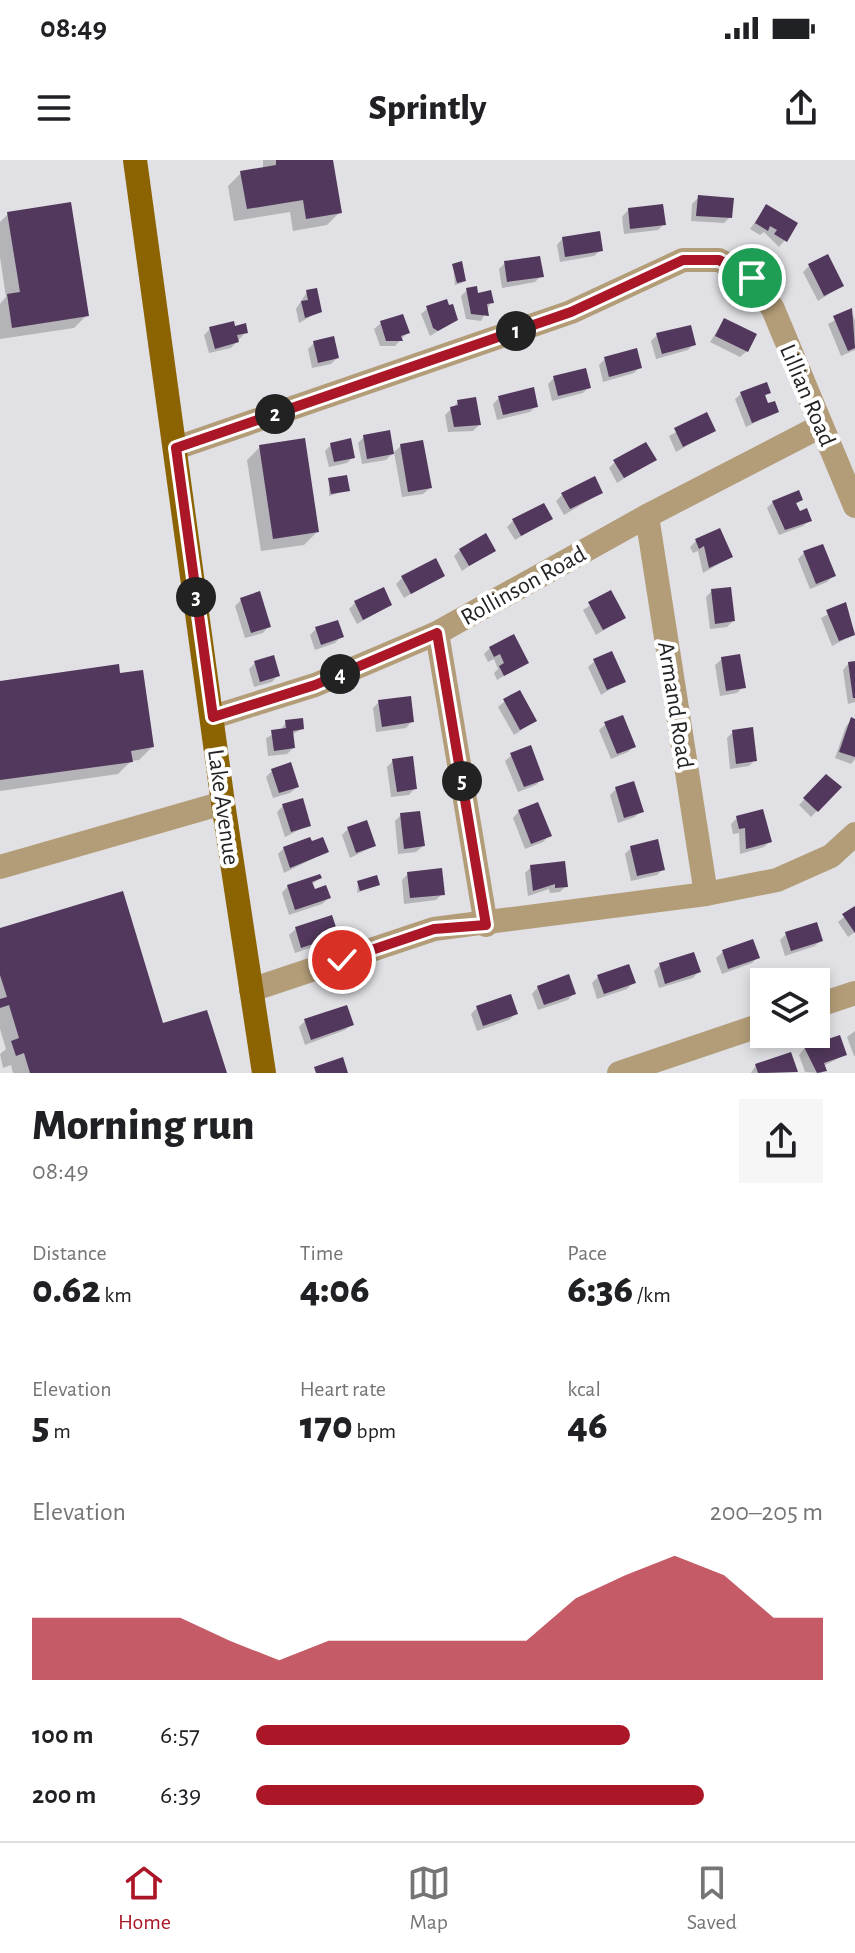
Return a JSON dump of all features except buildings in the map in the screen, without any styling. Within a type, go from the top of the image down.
[{"type":"main road","name":"Lake Avenue","points":[[135,160],[223,803],[264,1073]]},
{"type":"street","name":"Lillian Road","points":[[176,448],[571,312],[683,260],[719,260],[752,278],[773,309],[855,506]]},
{"type":"street","name":"Rollinson Road","points":[[213,717],[315,685],[437,633],[647,516],[821,426]]},
{"type":"street","name":"Armand Road","points":[[647,516],[706,894]]},
{"type":"street","points":[[437,633],[486,925]]},
{"type":"street","points":[[0,867],[223,803]]},
{"type":"street","points":[[251,990],[434,929],[486,925],[706,894],[777,880],[831,856],[855,834]]},
{"type":"street","points":[[830,1001],[855,993]]},
{"type":"street","points":[[619,1073],[750,1029]]},
{"type":"route","points":[[342,960],[434,929],[486,925],[437,633],[315,685],[213,717],[176,448],[571,312],[683,260],[719,260],[752,278]]}]
